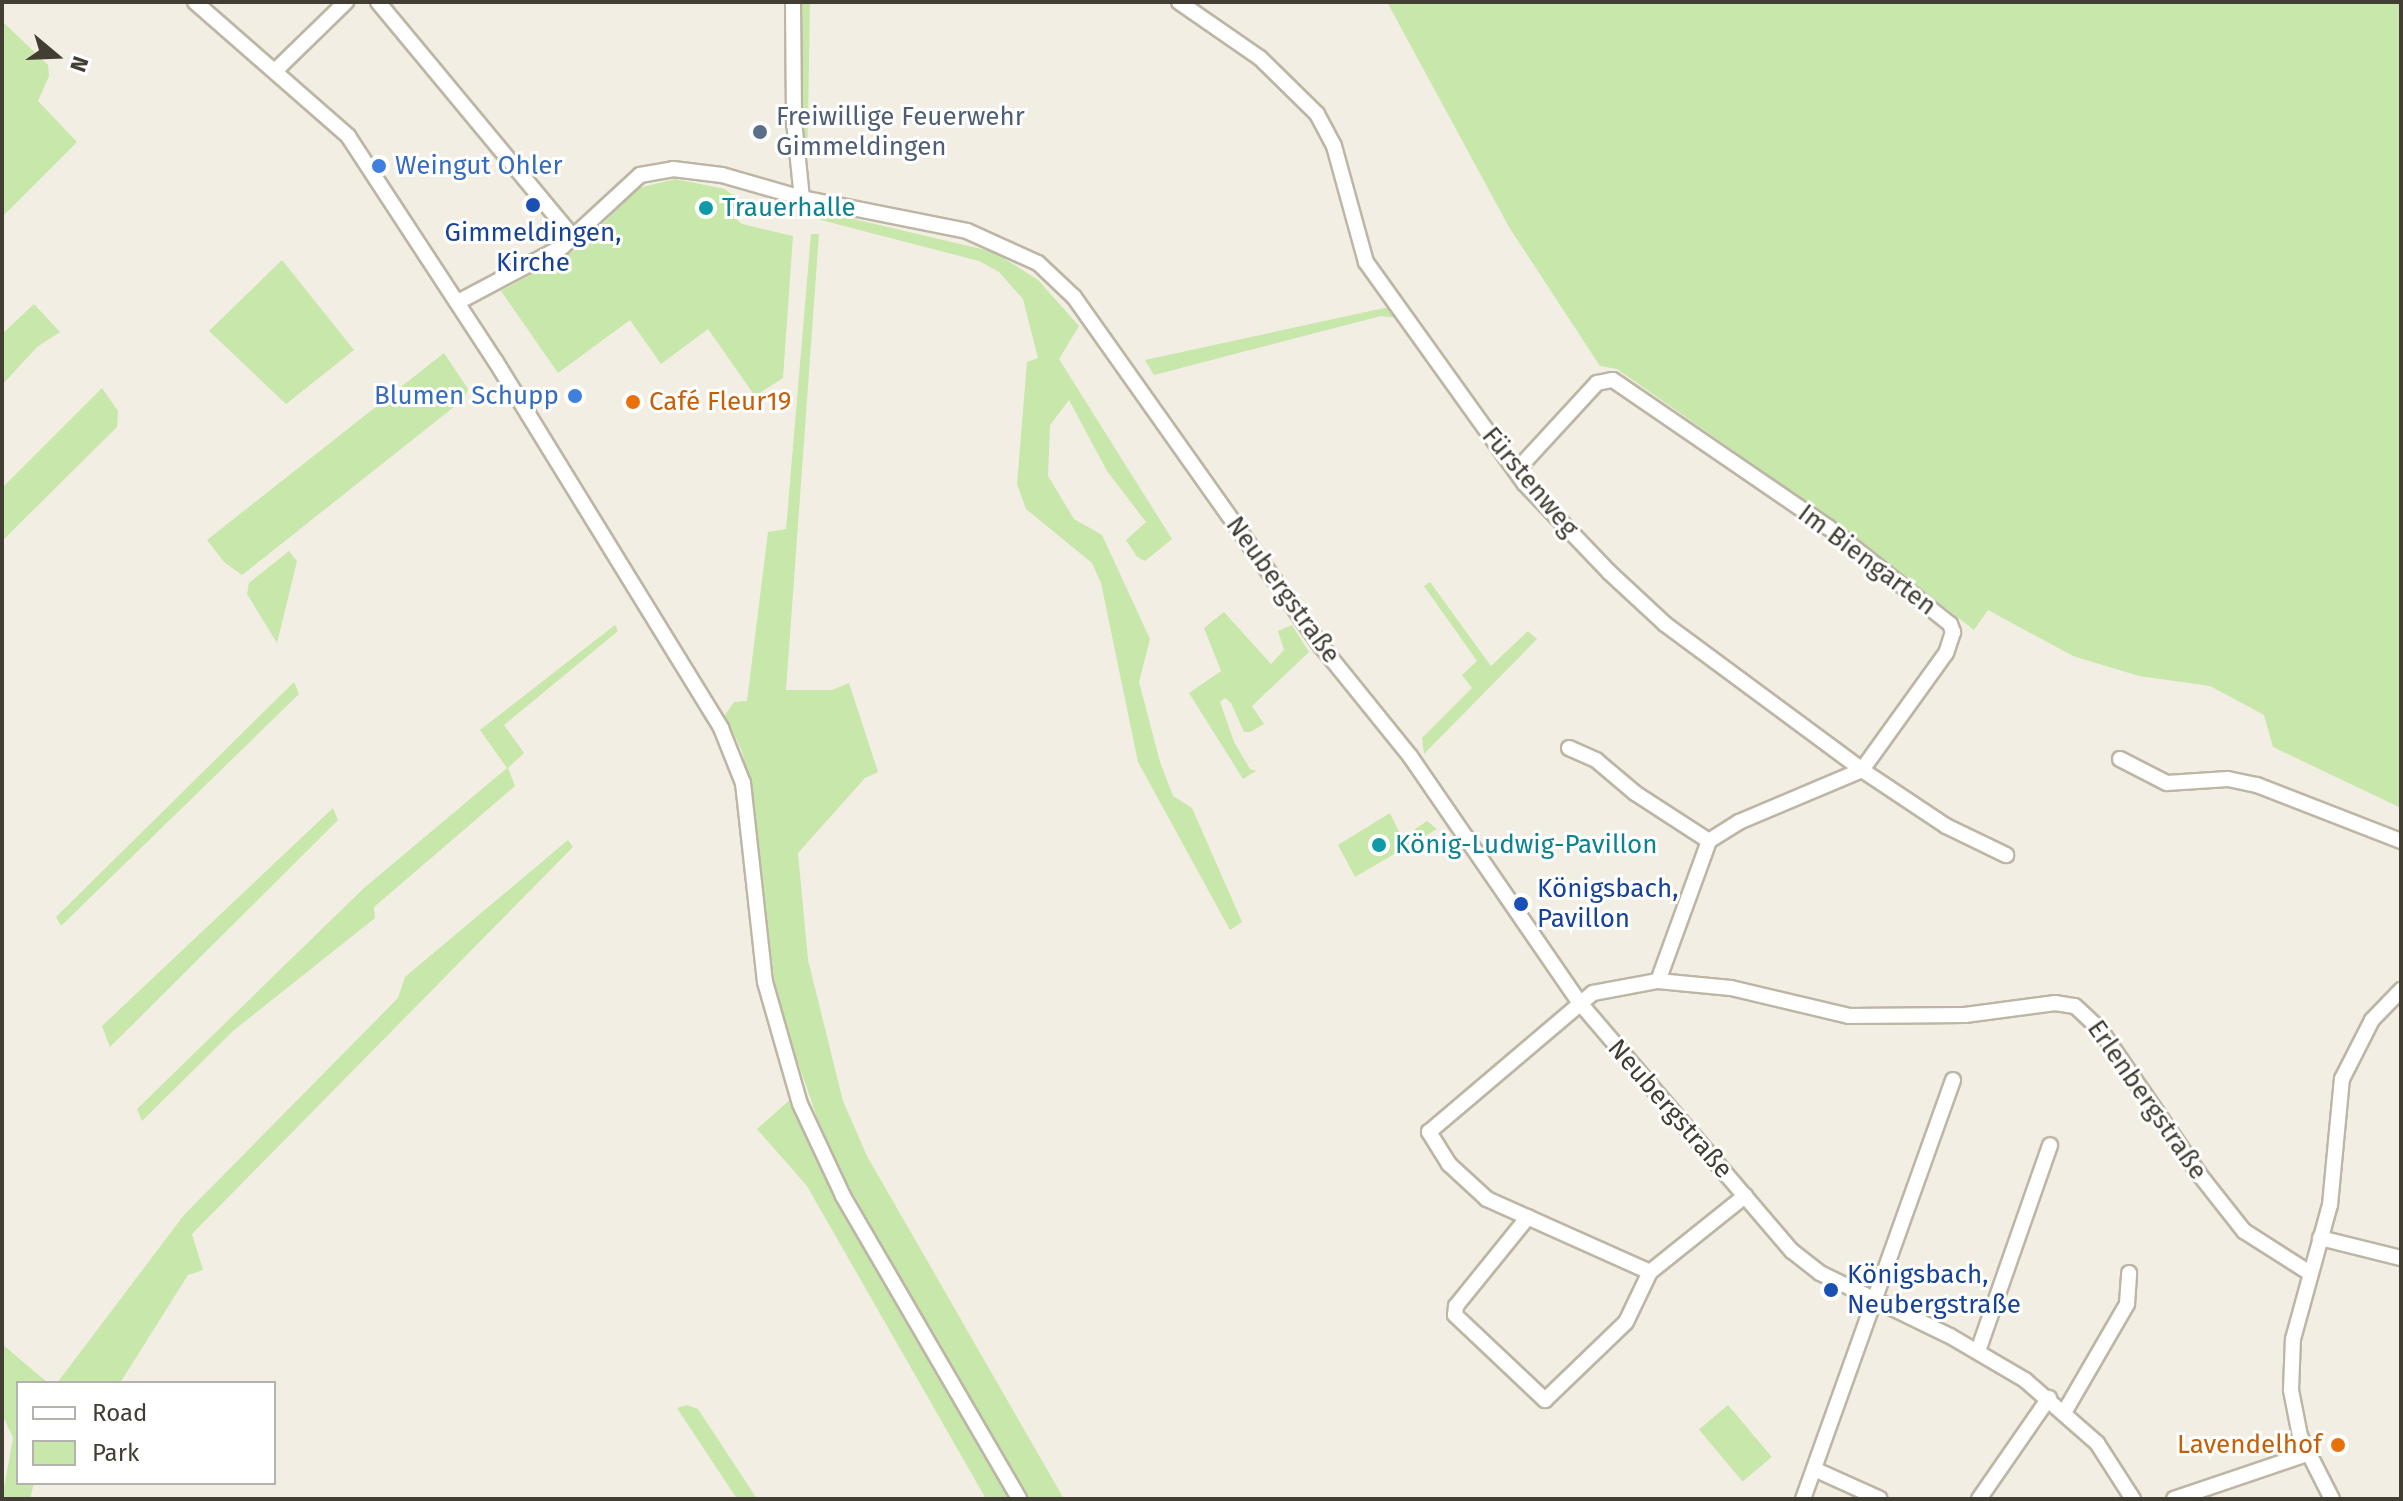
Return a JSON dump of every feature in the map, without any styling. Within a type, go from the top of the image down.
[{"type":"street","points":[[276,70],[346,2]]},
{"type":"street","points":[[378,2],[573,237]]},
{"type":"street","points":[[793,2],[794,121],[802,198]]},
{"type":"street","name":"Fürstenweg","points":[[1179,2],[1260,58],[1317,114],[1334,146],[1366,262],[1516,471],[1665,624],[1862,770],[1946,826],[2006,855]]},
{"type":"street","points":[[196,3],[339,125],[441,275],[732,749],[743,783],[765,982],[800,1104],[843,1196],[1019,1499]]},
{"type":"street","name":"Neubergstraße","points":[[458,302],[477,287],[523,272],[573,237],[624,186],[654,171],[711,173],[802,198],[894,213],[999,242],[1038,263],[1074,297],[1322,647],[1410,756],[1580,1003],[1745,1196],[1806,1263],[1978,1351],[2049,1398],[2097,1443],[2133,1499]]},
{"type":"street","name":"Im Biengarten","points":[[1516,471],[1597,383],[1613,380],[1828,527],[1950,624],[1952,640],[1946,653],[1862,770]]},
{"type":"street","points":[[1569,748],[1588,754],[1635,793],[1709,841]]},
{"type":"street","points":[[2120,759],[2175,784],[2228,779],[2257,785],[2401,841]]},
{"type":"street","points":[[1658,981],[1709,841],[1739,822],[1862,770]]},
{"type":"street","name":"Erlenbergstraße","points":[[1528,1217],[1487,1199],[1449,1164],[1429,1132],[1580,1003],[1604,988],[1658,981],[1731,988],[1849,1016],[1965,1015],[2055,1003],[2075,1006],[2099,1028],[2199,1174],[2244,1231],[2308,1272]]},
{"type":"street","points":[[2332,1499],[2307,1454],[2294,1412],[2291,1369],[2308,1272],[2330,1205],[2342,1079],[2372,1020],[2401,990]]},
{"type":"street","points":[[1803,1499],[1953,1080]]},
{"type":"street","points":[[1978,1351],[2050,1145]]},
{"type":"street","points":[[1650,1272],[1528,1217],[1454,1311],[1539,1398],[1551,1398],[1626,1322],[1650,1272],[1745,1196]]},
{"type":"street","points":[[2320,1238],[2401,1258]]},
{"type":"street","points":[[2065,1411],[2127,1304],[2129,1273]]},
{"type":"street","points":[[1979,1499],[2049,1398]]},
{"type":"street","points":[[2174,1499],[2307,1454]]},
{"type":"street","points":[[1814,1469],[1880,1499]]},
{"type":"green space","points":[[799,2],[810,2],[807,177],[797,108]]},
{"type":"green space","points":[[1387,2],[2401,2],[2401,808],[2273,747],[2264,715],[2210,686],[2139,676],[2073,656],[1988,610],[1974,630],[1834,521],[1617,369],[1600,366],[1509,227]]},
{"type":"green space","points":[[2,21],[48,65],[49,76],[38,101],[77,142],[2,217]]},
{"type":"green space","points":[[675,179],[725,189],[739,201],[729,213],[742,224],[793,236],[783,378],[755,396],[708,329],[661,364],[630,320],[558,373],[501,291],[577,249],[639,188]]},
{"type":"green space","points":[[824,212],[994,252],[1038,280],[1079,326],[1059,359],[1172,539],[1145,561],[1137,557],[1126,540],[1146,522],[1107,471],[1069,400],[1050,425],[1048,476],[1074,519],[1102,535],[1150,639],[1139,682],[1160,762],[1173,796],[1192,808],[1242,922],[1230,930],[1138,762],[1101,583],[1092,563],[1026,509],[1017,484],[1027,362],[1038,358],[1023,299],[999,272],[979,261],[821,220],[818,217]]},
{"type":"green space","points":[[811,234],[819,234],[786,690],[832,690],[849,683],[878,772],[865,778],[798,853],[808,960],[843,1101],[867,1156],[1064,1499],[1028,1499],[910,1296],[828,1149],[777,1002],[752,796],[742,751],[725,715],[734,702],[747,701],[768,532],[786,529]]},
{"type":"green space","points":[[282,260],[354,350],[286,404],[209,331]]},
{"type":"green space","points":[[34,304],[60,332],[37,347],[2,385],[2,334]]},
{"type":"green space","points":[[1389,307],[1399,318],[1381,316],[1154,375],[1145,360]]},
{"type":"green space","points":[[444,353],[468,389],[464,399],[242,575],[224,562],[207,540]]},
{"type":"green space","points":[[102,388],[118,411],[117,427],[2,541],[2,488]]},
{"type":"green space","points":[[289,551],[297,561],[277,643],[247,594],[249,583]]},
{"type":"green space","points":[[1430,582],[1491,666],[1528,631],[1537,639],[1424,754],[1422,738],[1472,688],[1462,675],[1477,661],[1424,586]]},
{"type":"green space","points":[[1224,612],[1271,664],[1284,650],[1278,631],[1292,625],[1309,652],[1252,706],[1264,724],[1250,732],[1244,732],[1231,703],[1225,698],[1220,702],[1234,742],[1250,769],[1256,771],[1243,779],[1189,693],[1221,671],[1204,628]]},
{"type":"green space","points":[[615,625],[618,631],[504,725],[524,753],[508,768],[515,786],[374,907],[375,918],[233,1031],[142,1121],[137,1109],[364,888],[507,768],[480,730]]},
{"type":"green space","points":[[294,682],[299,694],[61,926],[56,917]]},
{"type":"green space","points":[[333,808],[338,820],[110,1047],[102,1026]]},
{"type":"green space","points":[[1390,813],[1402,838],[1427,821],[1437,829],[1355,877],[1338,845]]},
{"type":"green space","points":[[568,840],[573,847],[192,1234],[203,1270],[188,1275],[121,1381],[59,1381],[184,1215],[398,998],[405,977]]},
{"type":"green space","points":[[791,1099],[823,1171],[1010,1499],[986,1499],[807,1186],[757,1129]]},
{"type":"green space","points":[[2,1344],[46,1381],[16,1381],[16,1485],[34,1485],[30,1499],[2,1499],[13,1438],[2,1414]]},
{"type":"green space","points":[[687,1405],[698,1409],[757,1499],[737,1499],[677,1408]]},
{"type":"green space","points":[[1728,1405],[1772,1457],[1743,1482],[1699,1429]]},
{"type":"place","name":"Freiwillige Feuerwehr Gimmeldingen","points":[[760,132]]},
{"type":"place","name":"Weingut Ohler","points":[[379,166]]},
{"type":"place","name":"Gimmeldingen, Kirche","points":[[533,205]]},
{"type":"place","name":"Trauerhalle","points":[[706,208]]},
{"type":"place","name":"Blumen Schupp","points":[[575,396]]},
{"type":"place","name":"Café Fleur19","points":[[633,402]]},
{"type":"place","name":"König-Ludwig-Pavillon","points":[[1379,845]]},
{"type":"place","name":"Königsbach, Pavillon","points":[[1521,904]]},
{"type":"place","name":"Königsbach, Neubergstraße","points":[[1831,1290]]},
{"type":"place","name":"Lavendelhof","points":[[2338,1445]]}]
